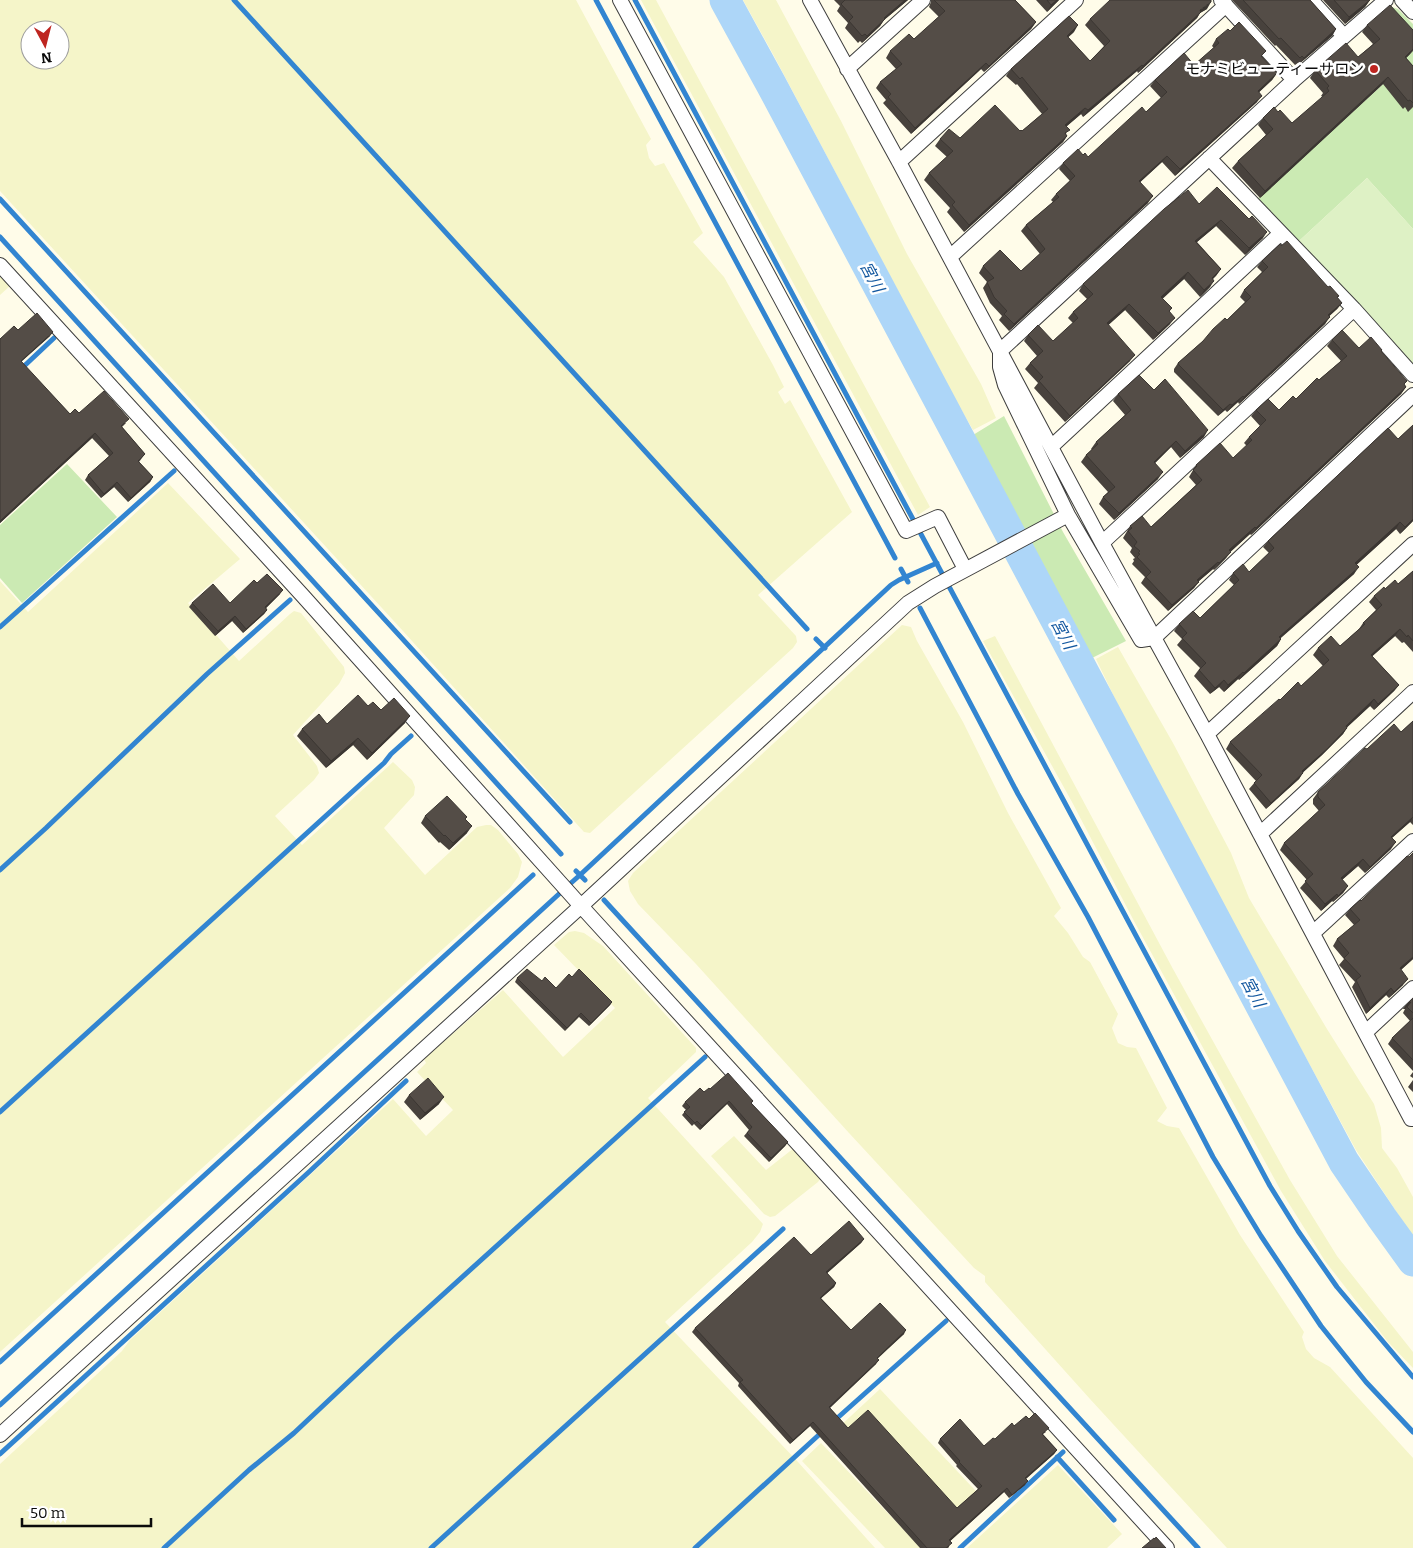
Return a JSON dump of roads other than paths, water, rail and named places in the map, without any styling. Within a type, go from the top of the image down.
[{"type":"street","points":[[620,0],[906,531],[938,517],[967,568]]},
{"type":"street","points":[[810,0],[900,162],[1102,543],[1207,734],[1411,1119],[1413,1119]]},
{"type":"street","points":[[847,69],[923,0]]},
{"type":"street","points":[[900,162],[1076,0]]},
{"type":"street","points":[[1311,0],[1344,36]]},
{"type":"street","points":[[1386,0],[1294,80],[1000,350],[1000,367],[1005,385],[1064,518],[1142,640],[1154,638],[1413,396]]},
{"type":"street","points":[[1402,0],[1413,12]]},
{"type":"street","points":[[950,256],[1224,3],[1294,80]]},
{"type":"street","points":[[1209,158],[1354,308],[1413,375]]},
{"type":"street","points":[[1051,447],[1281,232]]},
{"type":"street","points":[[0,265],[303,596],[581,906],[1167,1548]]},
{"type":"street","points":[[1102,543],[1354,308]]},
{"type":"street","points":[[0,1435],[581,906],[908,603],[967,568],[1064,518]]},
{"type":"street","points":[[1207,734],[1413,544]]},
{"type":"street","points":[[1260,834],[1413,692]]},
{"type":"street","points":[[1313,933],[1413,841]]},
{"type":"street","points":[[1366,1032],[1413,988]]},
{"type":"waterway","points":[[234,0],[807,629]]},
{"type":"waterway","points":[[596,0],[895,558]]},
{"type":"waterway","points":[[635,0],[1270,1186],[1298,1231],[1337,1287],[1413,1377]]},
{"type":"waterway","name":"宮川","points":[[725,0],[1344,1162],[1413,1261]]},
{"type":"waterway","points":[[0,199],[570,822]]},
{"type":"waterway","points":[[0,237],[561,854]]},
{"type":"waterway","points":[[21,369],[54,338]]},
{"type":"waterway","points":[[0,627],[174,471]]},
{"type":"waterway","points":[[0,1405],[580,875],[891,585],[937,563]]},
{"type":"waterway","points":[[901,569],[908,582]]},
{"type":"waterway","points":[[0,870],[207,674],[290,600]]},
{"type":"waterway","points":[[920,608],[1018,794],[1088,917],[1213,1157],[1261,1236],[1321,1326],[1366,1382],[1413,1432]]},
{"type":"waterway","points":[[816,639],[825,648]]},
{"type":"waterway","points":[[0,1112],[384,763],[411,736]]},
{"type":"waterway","points":[[576,871],[585,880]]},
{"type":"waterway","points":[[0,1362],[533,875]]},
{"type":"waterway","points":[[604,900],[1198,1548]]},
{"type":"waterway","points":[[164,1548],[249,1470],[294,1433],[395,1338],[705,1057]]},
{"type":"waterway","points":[[0,1454],[406,1081]]},
{"type":"waterway","points":[[431,1548],[783,1229]]},
{"type":"waterway","points":[[834,1421],[946,1321]]},
{"type":"waterway","points":[[695,1548],[822,1432]]},
{"type":"waterway","points":[[960,1548],[1063,1452]]},
{"type":"waterway","points":[[1057,1457],[1114,1520]]},
{"type":"place","name":"モナミビューティーサロン","points":[[1374,69]]}]
